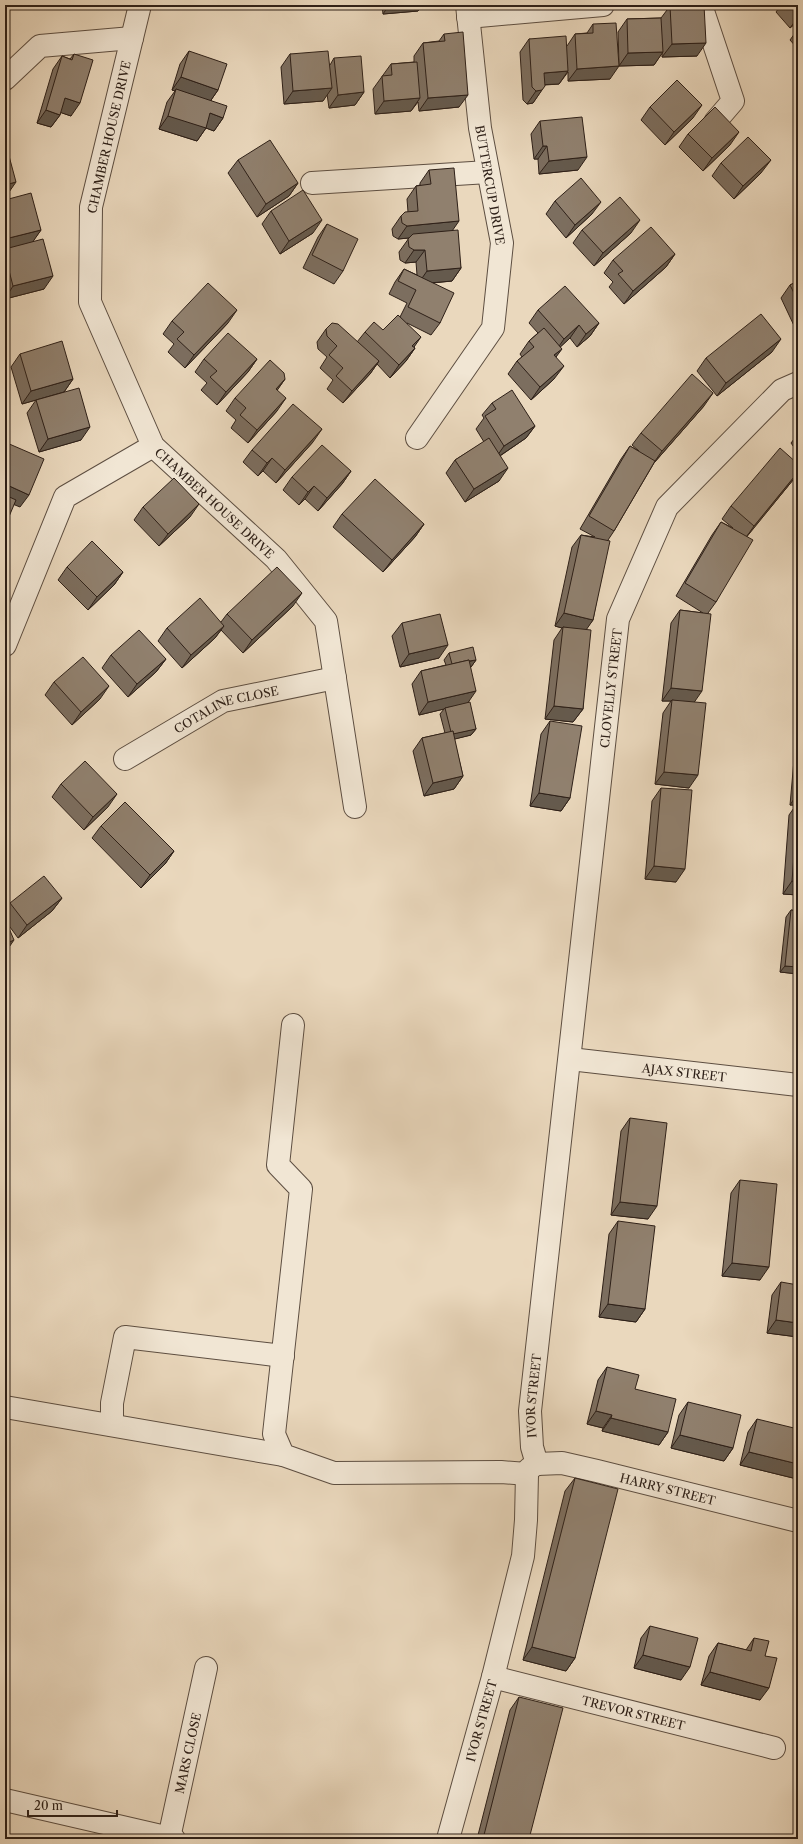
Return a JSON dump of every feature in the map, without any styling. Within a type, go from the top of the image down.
[{"type":"street","name":"CHAMBER HOUSE DRIVE","points":[[140,5],[91,207],[90,302],[153,446],[276,559],[326,621],[355,807]]},
{"type":"street","points":[[467,11],[603,5]]},
{"type":"street","points":[[702,5],[733,101],[715,122]]},
{"type":"street","name":"BUTTERCUP DRIVE","points":[[417,438],[493,328],[502,243],[480,128],[467,11]]},
{"type":"street","points":[[5,79],[40,46],[132,38]]},
{"type":"street","points":[[312,183],[488,172]]},
{"type":"street","name":"CLOVELLY STREET","points":[[570,1060],[618,619],[667,508],[782,390],[798,383]]},
{"type":"street","points":[[5,645],[65,497],[153,446]]},
{"type":"street","name":"COTALINE CLOSE","points":[[125,759],[224,701],[335,678]]},
{"type":"street","points":[[283,1455],[274,1434],[301,1189],[278,1165],[293,1025]]},
{"type":"street","name":"AJAX STREET","points":[[570,1060],[798,1085]]},
{"type":"street","name":"IVOR STREET","points":[[448,1839],[493,1677],[523,1556],[532,1469],[530,1411],[570,1060]]},
{"type":"street","points":[[112,1425],[112,1403],[126,1337],[283,1356]]},
{"type":"street","name":"HARRY STREET","points":[[5,1406],[283,1455],[334,1473],[505,1472],[569,1465],[798,1521]]},
{"type":"street","name":"MARS CLOSE","points":[[171,1838],[206,1668]]},
{"type":"street","name":"TREVOR STREET","points":[[493,1677],[774,1748]]},
{"type":"street","points":[[5,1800],[134,1834],[171,1838]]},
{"type":"building","points":[[704,5],[706,43],[672,44],[670,6]]},
{"type":"building","points":[[790,5],[798,5],[798,14]]},
{"type":"building","points":[[661,18],[663,52],[628,53],[627,19]]},
{"type":"building","points":[[616,23],[619,66],[577,69],[575,34],[593,33],[593,24]]},
{"type":"building","points":[[463,32],[468,95],[428,98],[423,43],[445,41],[444,34]]},
{"type":"building","points":[[566,36],[568,71],[544,73],[545,86],[542,90],[536,91],[532,87],[529,39]]},
{"type":"building","points":[[189,51],[227,64],[218,90],[181,77]]},
{"type":"building","points":[[328,51],[332,88],[293,91],[290,54]]},
{"type":"building","points":[[74,54],[93,60],[80,103],[65,98],[60,115],[46,110],[62,56],[72,60]]},
{"type":"building","points":[[361,56],[364,92],[338,95],[334,58]]},
{"type":"building","points":[[417,62],[420,98],[384,101],[382,76],[392,75],[391,64]]},
{"type":"building","points":[[677,80],[702,105],[674,132],[650,107]]},
{"type":"building","points":[[176,89],[227,106],[223,118],[210,113],[206,128],[168,116]]},
{"type":"building","points":[[715,107],[739,132],[712,158],[688,134]]},
{"type":"building","points":[[582,117],[587,157],[549,161],[547,146],[543,146],[540,121]]},
{"type":"building","points":[[748,137],[771,160],[743,186],[721,163]]},
{"type":"building","points":[[270,140],[298,183],[266,204],[238,160]]},
{"type":"building","points":[[5,141],[16,182],[5,185]]},
{"type":"building","points":[[454,168],[459,221],[407,226],[402,223],[401,216],[405,212],[418,211],[416,186],[431,184],[429,170]]},
{"type":"building","points":[[581,178],[601,202],[575,225],[555,201]]},
{"type":"building","points":[[303,190],[322,220],[289,241],[271,211]]},
{"type":"building","points":[[31,193],[41,230],[5,239],[5,200]]},
{"type":"building","points":[[620,197],[640,220],[603,253],[582,230]]},
{"type":"building","points":[[327,224],[358,239],[343,271],[312,255]]},
{"type":"building","points":[[651,227],[675,254],[633,291],[618,274],[623,271],[613,260]]},
{"type":"building","points":[[458,230],[461,268],[427,271],[425,250],[414,250],[409,247],[408,239],[413,234]]},
{"type":"building","points":[[43,239],[53,276],[13,286],[5,255],[5,249]]},
{"type":"building","points":[[404,269],[454,293],[440,323],[408,307],[416,290],[398,281]]},
{"type":"building","points":[[798,281],[798,301],[790,285]]},
{"type":"building","points":[[208,283],[237,310],[194,355],[177,339],[184,332],[172,321]]},
{"type":"building","points":[[565,286],[599,323],[586,334],[579,325],[564,339],[538,310]]},
{"type":"building","points":[[761,314],[781,339],[726,383],[706,358]]},
{"type":"building","points":[[398,315],[421,337],[412,346],[415,348],[399,365],[365,332],[374,322],[383,330]]},
{"type":"building","points":[[332,323],[338,324],[379,361],[352,391],[336,376],[343,368],[329,355],[337,346],[327,336],[326,329]]},
{"type":"building","points":[[544,328],[562,349],[554,355],[564,366],[540,387],[517,361],[534,347],[529,341]]},
{"type":"building","points":[[228,333],[257,359],[226,392],[210,377],[217,371],[204,359]]},
{"type":"building","points":[[62,341],[73,379],[31,391],[20,354]]},
{"type":"building","points":[[270,360],[284,373],[285,379],[276,389],[286,398],[257,430],[240,415],[246,408],[235,398]]},
{"type":"building","points":[[692,374],[713,393],[662,451],[641,433]]},
{"type":"building","points":[[79,388],[90,427],[48,439],[36,400]]},
{"type":"building","points":[[512,390],[535,426],[504,446],[485,416],[496,409],[492,403]]},
{"type":"building","points":[[293,404],[322,429],[285,470],[272,458],[267,463],[252,450]]},
{"type":"building","points":[[489,438],[508,468],[474,489],[455,460]]},
{"type":"building","points":[[7,443],[44,459],[29,495],[5,484],[5,447]]},
{"type":"building","points":[[322,445],[351,471],[327,498],[314,486],[308,492],[292,477]]},
{"type":"building","points":[[630,446],[655,461],[614,531],[589,516]]},
{"type":"building","points":[[780,448],[798,464],[798,472],[754,526],[731,506]]},
{"type":"building","points":[[174,478],[199,504],[168,534],[143,507]]},
{"type":"building","points":[[375,479],[424,524],[392,560],[342,514]]},
{"type":"building","points":[[5,495],[16,500],[5,526]]},
{"type":"building","points":[[721,522],[753,540],[716,602],[685,583]]},
{"type":"building","points":[[581,535],[610,541],[593,620],[564,613]]},
{"type":"building","points":[[92,541],[123,572],[97,597],[67,567]]},
{"type":"building","points":[[277,567],[302,593],[252,640],[227,614]]},
{"type":"building","points":[[200,598],[224,626],[191,655],[167,628]]},
{"type":"building","points":[[680,610],[711,614],[702,691],[671,688]]},
{"type":"building","points":[[440,614],[448,645],[409,654],[402,623]]},
{"type":"building","points":[[563,627],[591,630],[583,709],[554,706]]},
{"type":"building","points":[[139,630],[166,659],[137,684],[111,655]]},
{"type":"building","points":[[473,647],[476,660],[452,664],[449,653]]},
{"type":"building","points":[[83,657],[109,686],[81,712],[54,682]]},
{"type":"building","points":[[469,660],[476,691],[428,702],[421,671]]},
{"type":"building","points":[[672,700],[706,703],[698,775],[664,772]]},
{"type":"building","points":[[470,702],[476,729],[453,734],[453,731],[451,732],[445,708]]},
{"type":"building","points":[[550,721],[582,726],[570,798],[539,793]]},
{"type":"building","points":[[453,731],[463,776],[433,783],[422,738]]},
{"type":"building","points":[[85,761],[117,794],[93,817],[61,784]]},
{"type":"building","points":[[661,788],[692,790],[685,869],[654,866]]},
{"type":"building","points":[[125,802],[174,851],[150,875],[101,826]]},
{"type":"building","points":[[798,805],[798,882],[792,881]]},
{"type":"building","points":[[44,876],[62,898],[27,925],[10,903]]},
{"type":"building","points":[[791,910],[798,911],[798,967],[785,966]]},
{"type":"building","points":[[5,919],[14,940],[5,944]]},
{"type":"building","points":[[630,1118],[667,1123],[657,1206],[620,1202]]},
{"type":"building","points":[[740,1180],[777,1184],[769,1267],[732,1263]]},
{"type":"building","points":[[618,1221],[655,1226],[645,1309],[608,1304]]},
{"type":"building","points":[[781,1282],[798,1285],[798,1323],[776,1320]]},
{"type":"building","points":[[607,1367],[639,1375],[635,1389],[676,1399],[668,1432],[611,1418],[612,1415],[596,1411]]},
{"type":"building","points":[[688,1402],[741,1415],[733,1448],[680,1435]]},
{"type":"building","points":[[757,1419],[798,1429],[798,1464],[749,1452]]},
{"type":"building","points":[[575,1478],[618,1489],[575,1658],[532,1647]]},
{"type":"building","points":[[650,1626],[698,1638],[690,1667],[643,1655]]},
{"type":"building","points":[[754,1638],[769,1641],[765,1656],[777,1658],[769,1688],[710,1672],[718,1643],[751,1651]]},
{"type":"building","points":[[519,1697],[563,1708],[529,1839],[483,1839]]}]
